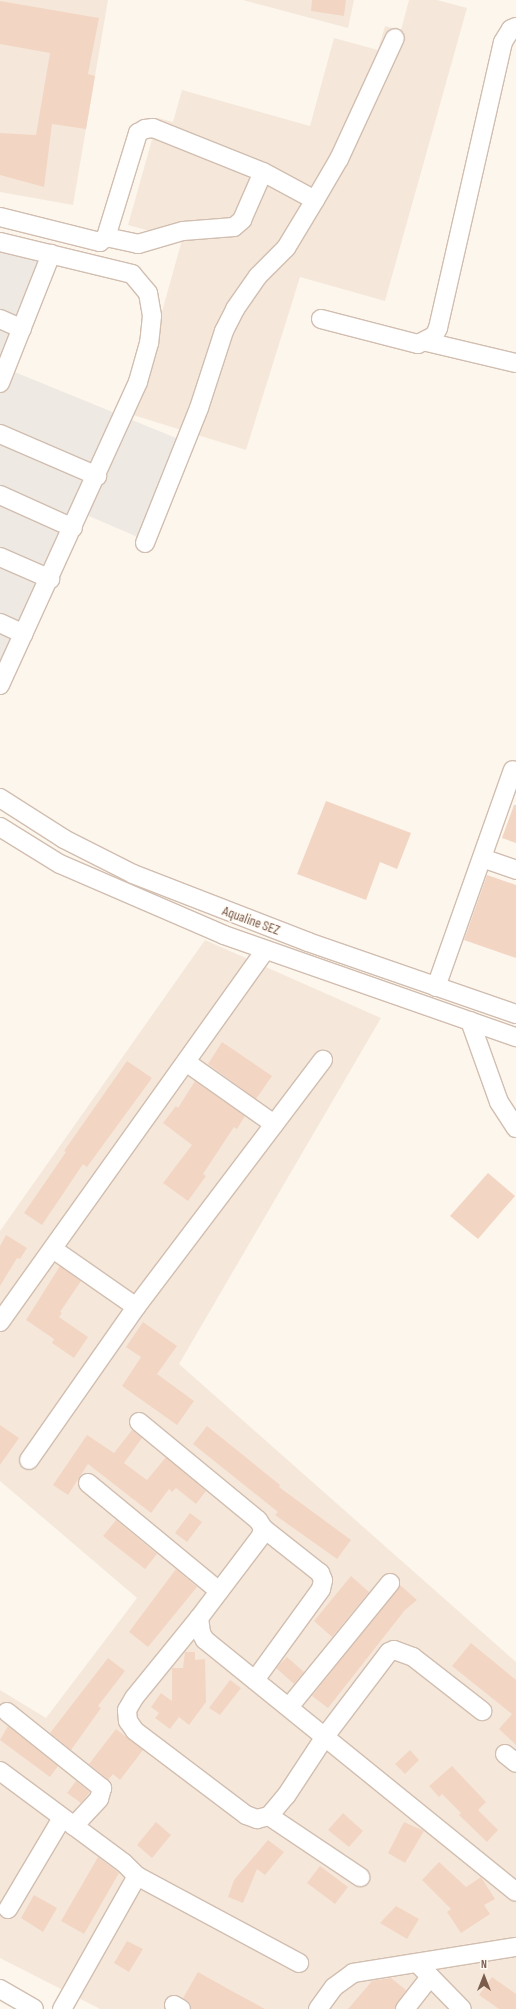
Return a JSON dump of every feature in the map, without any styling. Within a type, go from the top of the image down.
[{"type":"street","points":[[427,342],[438,328],[503,42],[512,29],[516,27]]},
{"type":"street","points":[[144,543],[199,408],[224,331],[235,309],[258,276],[286,248],[339,159],[395,38]]},
{"type":"street","points":[[0,217],[100,242],[106,237],[138,133],[144,129],[153,128],[262,172],[315,200]]},
{"type":"street","points":[[106,237],[138,244],[183,231],[234,227],[242,220],[262,172]]},
{"type":"street","points":[[0,242],[132,274],[141,281],[151,302],[149,342],[138,382],[97,476],[0,685]]},
{"type":"street","points":[[0,381],[51,254]]},
{"type":"street","points":[[0,319],[22,329]]},
{"type":"street","points":[[321,319],[418,344],[427,342],[516,363]]},
{"type":"street","points":[[0,434],[97,476]]},
{"type":"street","points":[[0,495],[73,528]]},
{"type":"street","points":[[0,557],[50,579]]},
{"type":"street","points":[[0,622],[24,634]]},
{"type":"street","points":[[436,987],[513,770]]},
{"type":"street","name":"Aqualine SEZ","points":[[0,798],[64,839],[134,874],[214,907],[436,987],[516,1014]]},
{"type":"street","points":[[0,827],[60,864],[224,935],[516,1037]]},
{"type":"street","points":[[482,858],[516,870]]},
{"type":"street","points":[[0,1322],[265,950]]},
{"type":"street","points":[[470,1021],[498,1102],[516,1128]]},
{"type":"street","points":[[29,1460],[136,1307],[324,1060]]},
{"type":"street","points":[[186,1062],[274,1124]]},
{"type":"street","points":[[53,1249],[136,1307]]},
{"type":"street","points":[[138,1422],[258,1520],[263,1528],[320,1572],[323,1580],[321,1589],[255,1680]]},
{"type":"street","points":[[88,1483],[219,1591]]},
{"type":"street","points":[[263,1528],[261,1536],[199,1618],[134,1698],[127,1710],[128,1721],[135,1731],[246,1815],[257,1819],[268,1816],[286,1796],[326,1735],[383,1658],[394,1650],[413,1657],[482,1711]]},
{"type":"street","points":[[289,1707],[390,1583]]},
{"type":"street","points":[[199,1618],[201,1633],[205,1640],[326,1735],[516,1892]]},
{"type":"street","points":[[7,1712],[102,1788],[99,1799],[68,1822],[8,1909]]},
{"type":"street","points":[[0,1771],[134,1870],[137,1876],[299,1963]]},
{"type":"street","points":[[268,1816],[360,1877]]},
{"type":"street","points":[[62,2009],[137,1876]]},
{"type":"street","points":[[318,2009],[334,1987],[353,1973],[516,1946]]},
{"type":"street","points":[[416,1963],[458,2008]]},
{"type":"street","points":[[404,2009],[430,1977]]},
{"type":"street","points":[[0,1989],[33,2009]]},
{"type":"shaded area","points":[[0,0],[108,0],[73,205],[0,192]]},
{"type":"shaded area","points":[[243,0],[354,0],[348,28]]},
{"type":"shaded area","points":[[409,0],[437,0],[467,8],[385,301],[300,277],[246,450],[133,415],[182,240],[128,225],[158,118],[173,122],[182,90],[310,126],[334,38],[378,50],[385,26],[401,30]]},
{"type":"shaded area","points":[[0,251],[48,263],[0,360]]},
{"type":"shaded area","points":[[0,366],[181,440],[140,538],[75,510],[0,681]]},
{"type":"shaded area","points":[[205,940],[381,1018],[179,1364],[516,1662],[516,2009],[100,2009],[0,1958],[0,1690],[46,1718],[137,1598],[0,1481],[0,1231]]},
{"type":"building","points":[[312,0],[346,0],[344,16],[311,11]]},
{"type":"building","points":[[0,1],[99,18],[88,74],[95,76],[86,129],[52,124],[44,187],[0,175],[0,133],[36,135],[50,53],[0,44]]},
{"type":"building","points":[[326,801],[411,833],[397,869],[380,862],[366,900],[297,874]]},
{"type":"building","points":[[514,805],[516,805],[516,843],[502,838]]},
{"type":"building","points":[[487,875],[516,885],[516,958],[464,940]]},
{"type":"building","points":[[222,1042],[272,1076],[256,1099],[208,1064]]},
{"type":"building","points":[[127,1061],[152,1078],[87,1167],[83,1164],[42,1225],[24,1213],[66,1152],[64,1151]]},
{"type":"building","points":[[195,1081],[245,1116],[237,1129],[234,1127],[203,1174],[206,1176],[188,1201],[163,1183],[192,1145],[163,1123],[176,1106],[178,1108]]},
{"type":"building","points":[[488,1173],[515,1196],[478,1239],[450,1216]]},
{"type":"building","points":[[6,1235],[27,1248],[20,1259],[17,1258],[0,1286],[0,1246]]},
{"type":"building","points":[[60,1266],[81,1281],[60,1312],[62,1313],[59,1317],[88,1337],[74,1358],[52,1343],[54,1339],[26,1320]]},
{"type":"building","points":[[143,1322],[177,1346],[157,1374],[194,1401],[177,1425],[122,1386],[141,1357],[126,1347]]},
{"type":"building","points":[[0,1425],[19,1438],[0,1465]]},
{"type":"building","points":[[207,1426],[280,1485],[279,1487],[351,1540],[337,1559],[275,1515],[278,1512],[193,1444]]},
{"type":"building","points":[[132,1430],[142,1438],[124,1463],[147,1480],[166,1457],[206,1491],[196,1504],[176,1488],[172,1492],[169,1489],[151,1513],[88,1464],[68,1495],[53,1485],[87,1435],[114,1453]]},
{"type":"building","points":[[190,1513],[202,1522],[187,1542],[175,1533]]},
{"type":"building","points":[[116,1520],[157,1554],[145,1569],[103,1536]]},
{"type":"building","points":[[176,1569],[197,1587],[148,1647],[129,1632]]},
{"type":"building","points":[[351,1576],[369,1592],[332,1637],[314,1621]]},
{"type":"building","points":[[400,1585],[417,1600],[405,1610],[328,1708],[312,1696]]},
{"type":"building","points":[[471,1643],[516,1680],[516,1745],[499,1729],[512,1714],[452,1666]]},
{"type":"building","points":[[185,1652],[195,1652],[195,1660],[205,1659],[206,1702],[189,1725],[179,1717],[170,1729],[155,1718],[159,1713],[151,1707],[161,1693],[172,1701],[172,1668],[183,1668]]},
{"type":"building","points":[[287,1657],[304,1672],[294,1684],[276,1668]]},
{"type":"building","points":[[108,1658],[125,1671],[98,1706],[101,1708],[71,1750],[50,1733]]},
{"type":"building","points":[[230,1680],[241,1688],[220,1715],[209,1708]]},
{"type":"building","points":[[8,1726],[58,1766],[50,1777],[0,1740]]},
{"type":"building","points":[[116,1729],[143,1750],[120,1780],[113,1774],[108,1780],[89,1764]]},
{"type":"building","points":[[410,1750],[419,1760],[405,1774],[395,1764]]},
{"type":"building","points":[[452,1766],[486,1802],[478,1810],[498,1830],[487,1842],[459,1815],[461,1813],[442,1794],[439,1797],[429,1786]]},
{"type":"building","points":[[76,1781],[90,1792],[81,1803],[67,1793]]},
{"type":"building","points":[[343,1813],[363,1831],[349,1847],[328,1830]]},
{"type":"building","points":[[156,1822],[171,1835],[152,1858],[137,1845]]},
{"type":"building","points":[[404,1822],[424,1831],[405,1863],[388,1853]]},
{"type":"building","points":[[268,1840],[284,1852],[265,1875],[257,1869],[243,1903],[228,1897],[234,1880]]},
{"type":"building","points":[[98,1857],[119,1873],[84,1934],[61,1921]]},
{"type":"building","points":[[439,1862],[466,1887],[481,1877],[495,1899],[484,1905],[490,1914],[461,1933],[447,1912],[451,1909],[422,1880]]},
{"type":"building","points":[[320,1866],[348,1887],[335,1904],[307,1883]]},
{"type":"building","points":[[34,1895],[57,1908],[43,1932],[21,1918]]},
{"type":"building","points":[[396,1906],[419,1919],[407,1939],[380,1923]]},
{"type":"building","points":[[127,1941],[143,1949],[129,1972],[114,1963]]},
{"type":"building","points":[[198,1972],[265,2009],[191,2009],[190,2003],[183,1998]]},
{"type":"building","points":[[492,1977],[516,1994],[516,2009],[499,2009],[479,1995]]},
{"type":"building","points":[[391,1978],[406,1990],[395,2009],[348,2009],[372,1981]]}]
